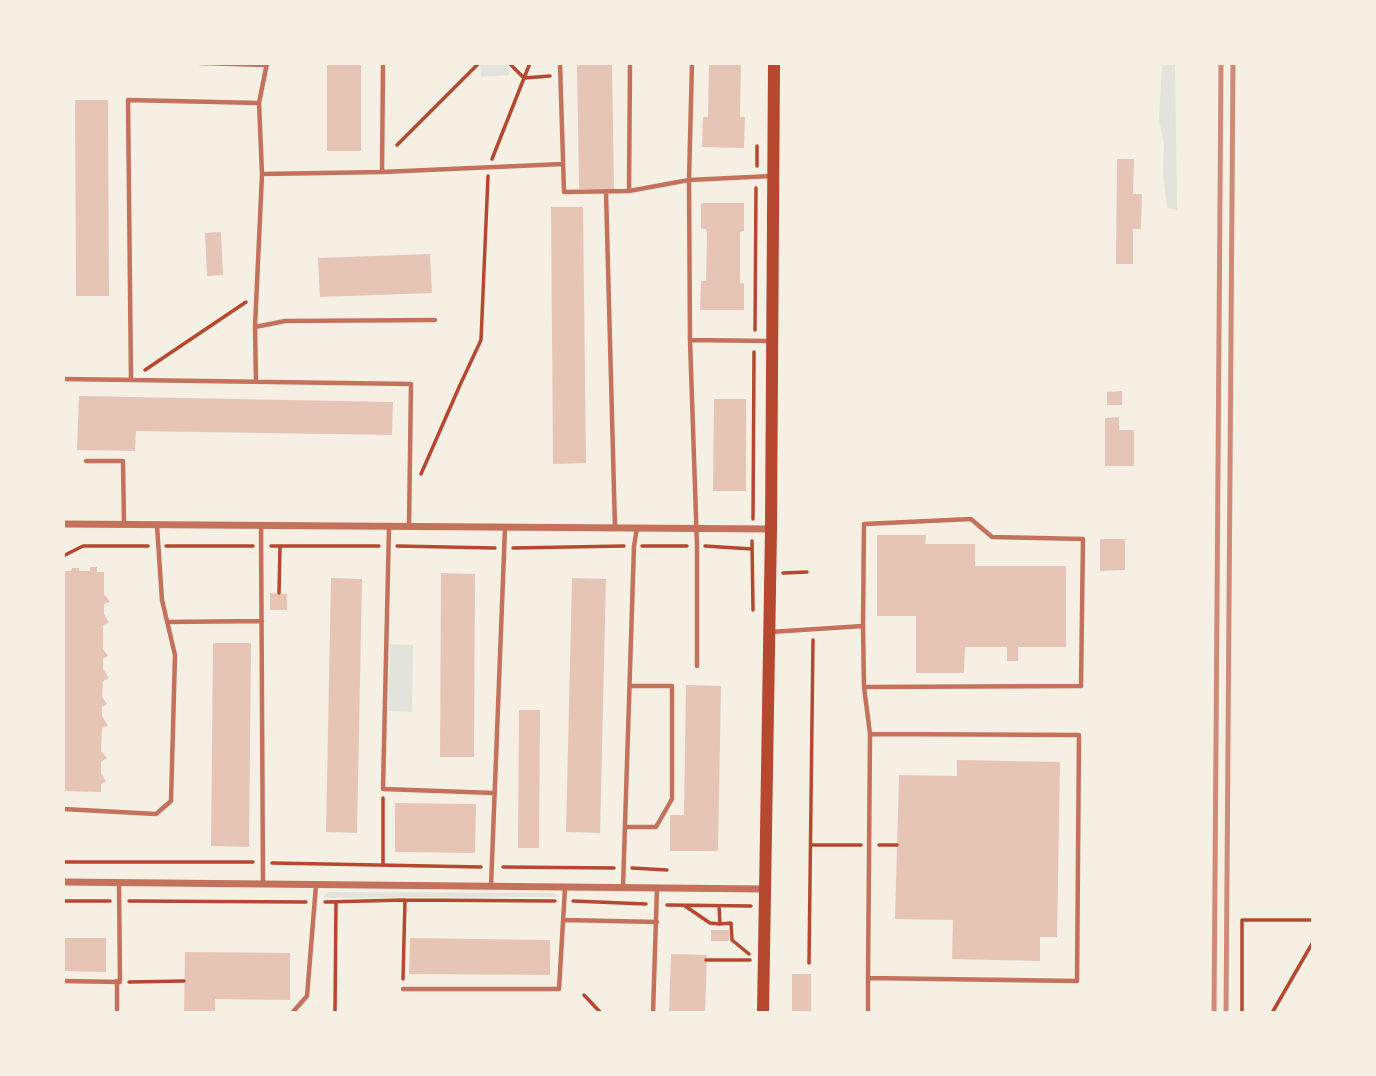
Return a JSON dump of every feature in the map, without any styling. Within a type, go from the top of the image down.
[{"type":"main road","points":[[763,1013],[771,529],[774,63]]},
{"type":"street","points":[[63,524],[771,529]]},
{"type":"street","points":[[63,882],[765,889]]},
{"type":"lane","points":[[200,63],[267,64],[259,103],[262,174],[256,383]]},
{"type":"lane","points":[[382,172],[383,63]]},
{"type":"lane","points":[[560,63],[564,192],[629,191],[689,180],[773,176]]},
{"type":"lane","points":[[629,191],[630,63]]},
{"type":"lane","points":[[692,63],[689,180],[690,341],[697,546],[697,666]]},
{"type":"lane","points":[[131,380],[128,100],[259,103]]},
{"type":"lane","points":[[262,174],[563,164]]},
{"type":"lane","points":[[606,192],[615,528]]},
{"type":"lane","points":[[256,327],[285,321],[435,320]]},
{"type":"lane","points":[[690,341],[772,341]]},
{"type":"lane","points":[[63,379],[411,384],[409,527]]},
{"type":"lane","points":[[86,461],[123,461],[124,525]]},
{"type":"lane","points":[[864,687],[1081,686],[1083,539],[992,537],[971,519],[864,524],[864,687],[870,734],[868,1013]]},
{"type":"lane","points":[[63,809],[156,814],[171,801],[175,655],[162,600],[157,526]]},
{"type":"lane","points":[[261,526],[263,884]]},
{"type":"lane","points":[[389,527],[383,789],[494,793]]},
{"type":"lane","points":[[491,886],[505,528]]},
{"type":"lane","points":[[623,888],[634,546],[637,528]]},
{"type":"lane","points":[[167,622],[262,621]]},
{"type":"lane","points":[[769,632],[863,625]]},
{"type":"lane","points":[[626,827],[656,828],[672,799],[672,686],[631,686]]},
{"type":"lane","points":[[868,978],[1077,981],[1079,763],[1079,736],[870,734]]},
{"type":"lane","points":[[117,1013],[119,883]]},
{"type":"lane","points":[[292,1013],[307,996],[316,885]]},
{"type":"lane","points":[[403,989],[559,989],[565,887]]},
{"type":"lane","points":[[653,1013],[657,888]]},
{"type":"lane","points":[[564,920],[657,922]]},
{"type":"lane","points":[[63,981],[118,981]]},
{"type":"path","points":[[397,145],[479,63]]},
{"type":"path","points":[[509,63],[524,78],[561,76]]},
{"type":"path","points":[[419,480],[481,340],[488,167],[530,63]]},
{"type":"path","points":[[63,556],[83,547],[158,546],[697,546],[752,549],[757,139]]},
{"type":"path","points":[[131,380],[257,295]]},
{"type":"path","points":[[279,593],[280,546]]},
{"type":"path","points":[[809,963],[813,631]]},
{"type":"path","points":[[383,789],[383,865]]},
{"type":"path","points":[[811,845],[897,845]]},
{"type":"path","points":[[63,862],[667,870]]},
{"type":"path","points":[[403,989],[405,900]]},
{"type":"path","points":[[63,901],[564,901],[751,906]]},
{"type":"path","points":[[335,1013],[336,902]]},
{"type":"path","points":[[685,905],[710,923],[731,923],[732,940],[750,955]]},
{"type":"path","points":[[719,906],[720,924]]},
{"type":"path","points":[[1241,1013],[1242,920],[1313,920]]},
{"type":"path","points":[[706,960],[750,960],[750,942]]},
{"type":"path","points":[[1272,1013],[1313,942]]},
{"type":"path","points":[[118,981],[184,981]]},
{"type":"path","points":[[584,995],[601,1013]]},
{"type":"shaded area","points":[[480,63],[508,63],[509,75],[481,77]]},
{"type":"shaded area","points":[[1162,63],[1175,63],[1177,210],[1167,208],[1163,174],[1164,145],[1159,119]]},
{"type":"shaded area","points":[[390,644],[413,645],[412,712],[388,711]]},
{"type":"shaded area","points":[[329,892],[554,893],[558,897],[324,898]]},
{"type":"building","points":[[327,63],[361,63],[361,151],[327,151]]},
{"type":"building","points":[[577,63],[612,63],[614,189],[579,189]]},
{"type":"building","points":[[709,63],[741,63],[740,117],[745,117],[744,148],[702,147],[703,117],[708,117]]},
{"type":"building","points":[[75,100],[108,100],[109,296],[76,296]]},
{"type":"building","points":[[1117,159],[1134,159],[1133,194],[1142,194],[1141,229],[1133,229],[1133,264],[1116,264]]},
{"type":"building","points":[[701,203],[744,203],[744,231],[740,232],[740,283],[744,283],[744,310],[700,310],[701,281],[706,281],[707,233],[706,229],[701,229]]},
{"type":"building","points":[[551,207],[583,207],[586,463],[553,464]]},
{"type":"building","points":[[221,232],[223,275],[207,276],[205,233]]},
{"type":"building","points":[[430,254],[432,293],[320,297],[318,258]]},
{"type":"building","points":[[1122,391],[1122,405],[1107,405],[1107,392]]},
{"type":"building","points":[[79,396],[393,402],[392,435],[136,431],[135,451],[77,450]]},
{"type":"building","points":[[714,399],[746,399],[746,491],[713,491]]},
{"type":"building","points":[[1119,417],[1119,430],[1134,430],[1134,466],[1105,466],[1105,418]]},
{"type":"building","points":[[877,535],[926,535],[925,544],[975,544],[975,566],[1066,566],[1066,647],[1018,647],[1018,661],[1007,661],[1007,647],[965,647],[964,673],[916,673],[916,616],[877,616]]},
{"type":"building","points":[[1100,539],[1125,539],[1125,570],[1100,571]]},
{"type":"building","points":[[90,567],[97,567],[97,572],[104,572],[104,594],[110,602],[104,604],[104,614],[109,623],[103,625],[103,649],[108,656],[103,659],[103,669],[109,678],[103,681],[102,697],[107,704],[102,707],[102,716],[108,726],[102,728],[101,751],[107,758],[101,762],[101,773],[106,781],[101,784],[101,792],[63,791],[65,571],[79,568],[79,571],[90,571]]},
{"type":"building","points":[[441,573],[475,574],[474,757],[440,757]]},
{"type":"building","points":[[331,578],[362,579],[357,833],[326,832]]},
{"type":"building","points":[[572,578],[606,579],[600,833],[566,832]]},
{"type":"building","points":[[270,593],[287,594],[287,610],[270,610]]},
{"type":"building","points":[[213,643],[251,643],[249,847],[211,846]]},
{"type":"building","points":[[686,685],[721,686],[718,851],[670,851],[670,815],[684,815]]},
{"type":"building","points":[[519,710],[540,710],[539,848],[518,848]]},
{"type":"building","points":[[957,760],[1060,762],[1057,937],[1040,937],[1040,961],[952,959],[953,920],[895,919],[899,775],[957,776]]},
{"type":"building","points":[[395,803],[476,804],[475,853],[395,852]]},
{"type":"building","points":[[711,930],[729,930],[729,941],[711,941]]},
{"type":"building","points":[[63,938],[106,938],[106,972],[63,971]]},
{"type":"building","points":[[410,938],[550,940],[550,975],[409,974]]},
{"type":"building","points":[[185,952],[290,953],[290,1000],[215,999],[215,1013],[184,1013]]},
{"type":"building","points":[[671,954],[707,955],[705,1013],[669,1013]]},
{"type":"building","points":[[792,974],[811,974],[811,1013],[792,1013]]},
{"type":"railway","points":[[1214,1013],[1221,63]]},
{"type":"railway","points":[[1226,1013],[1233,63]]}]
